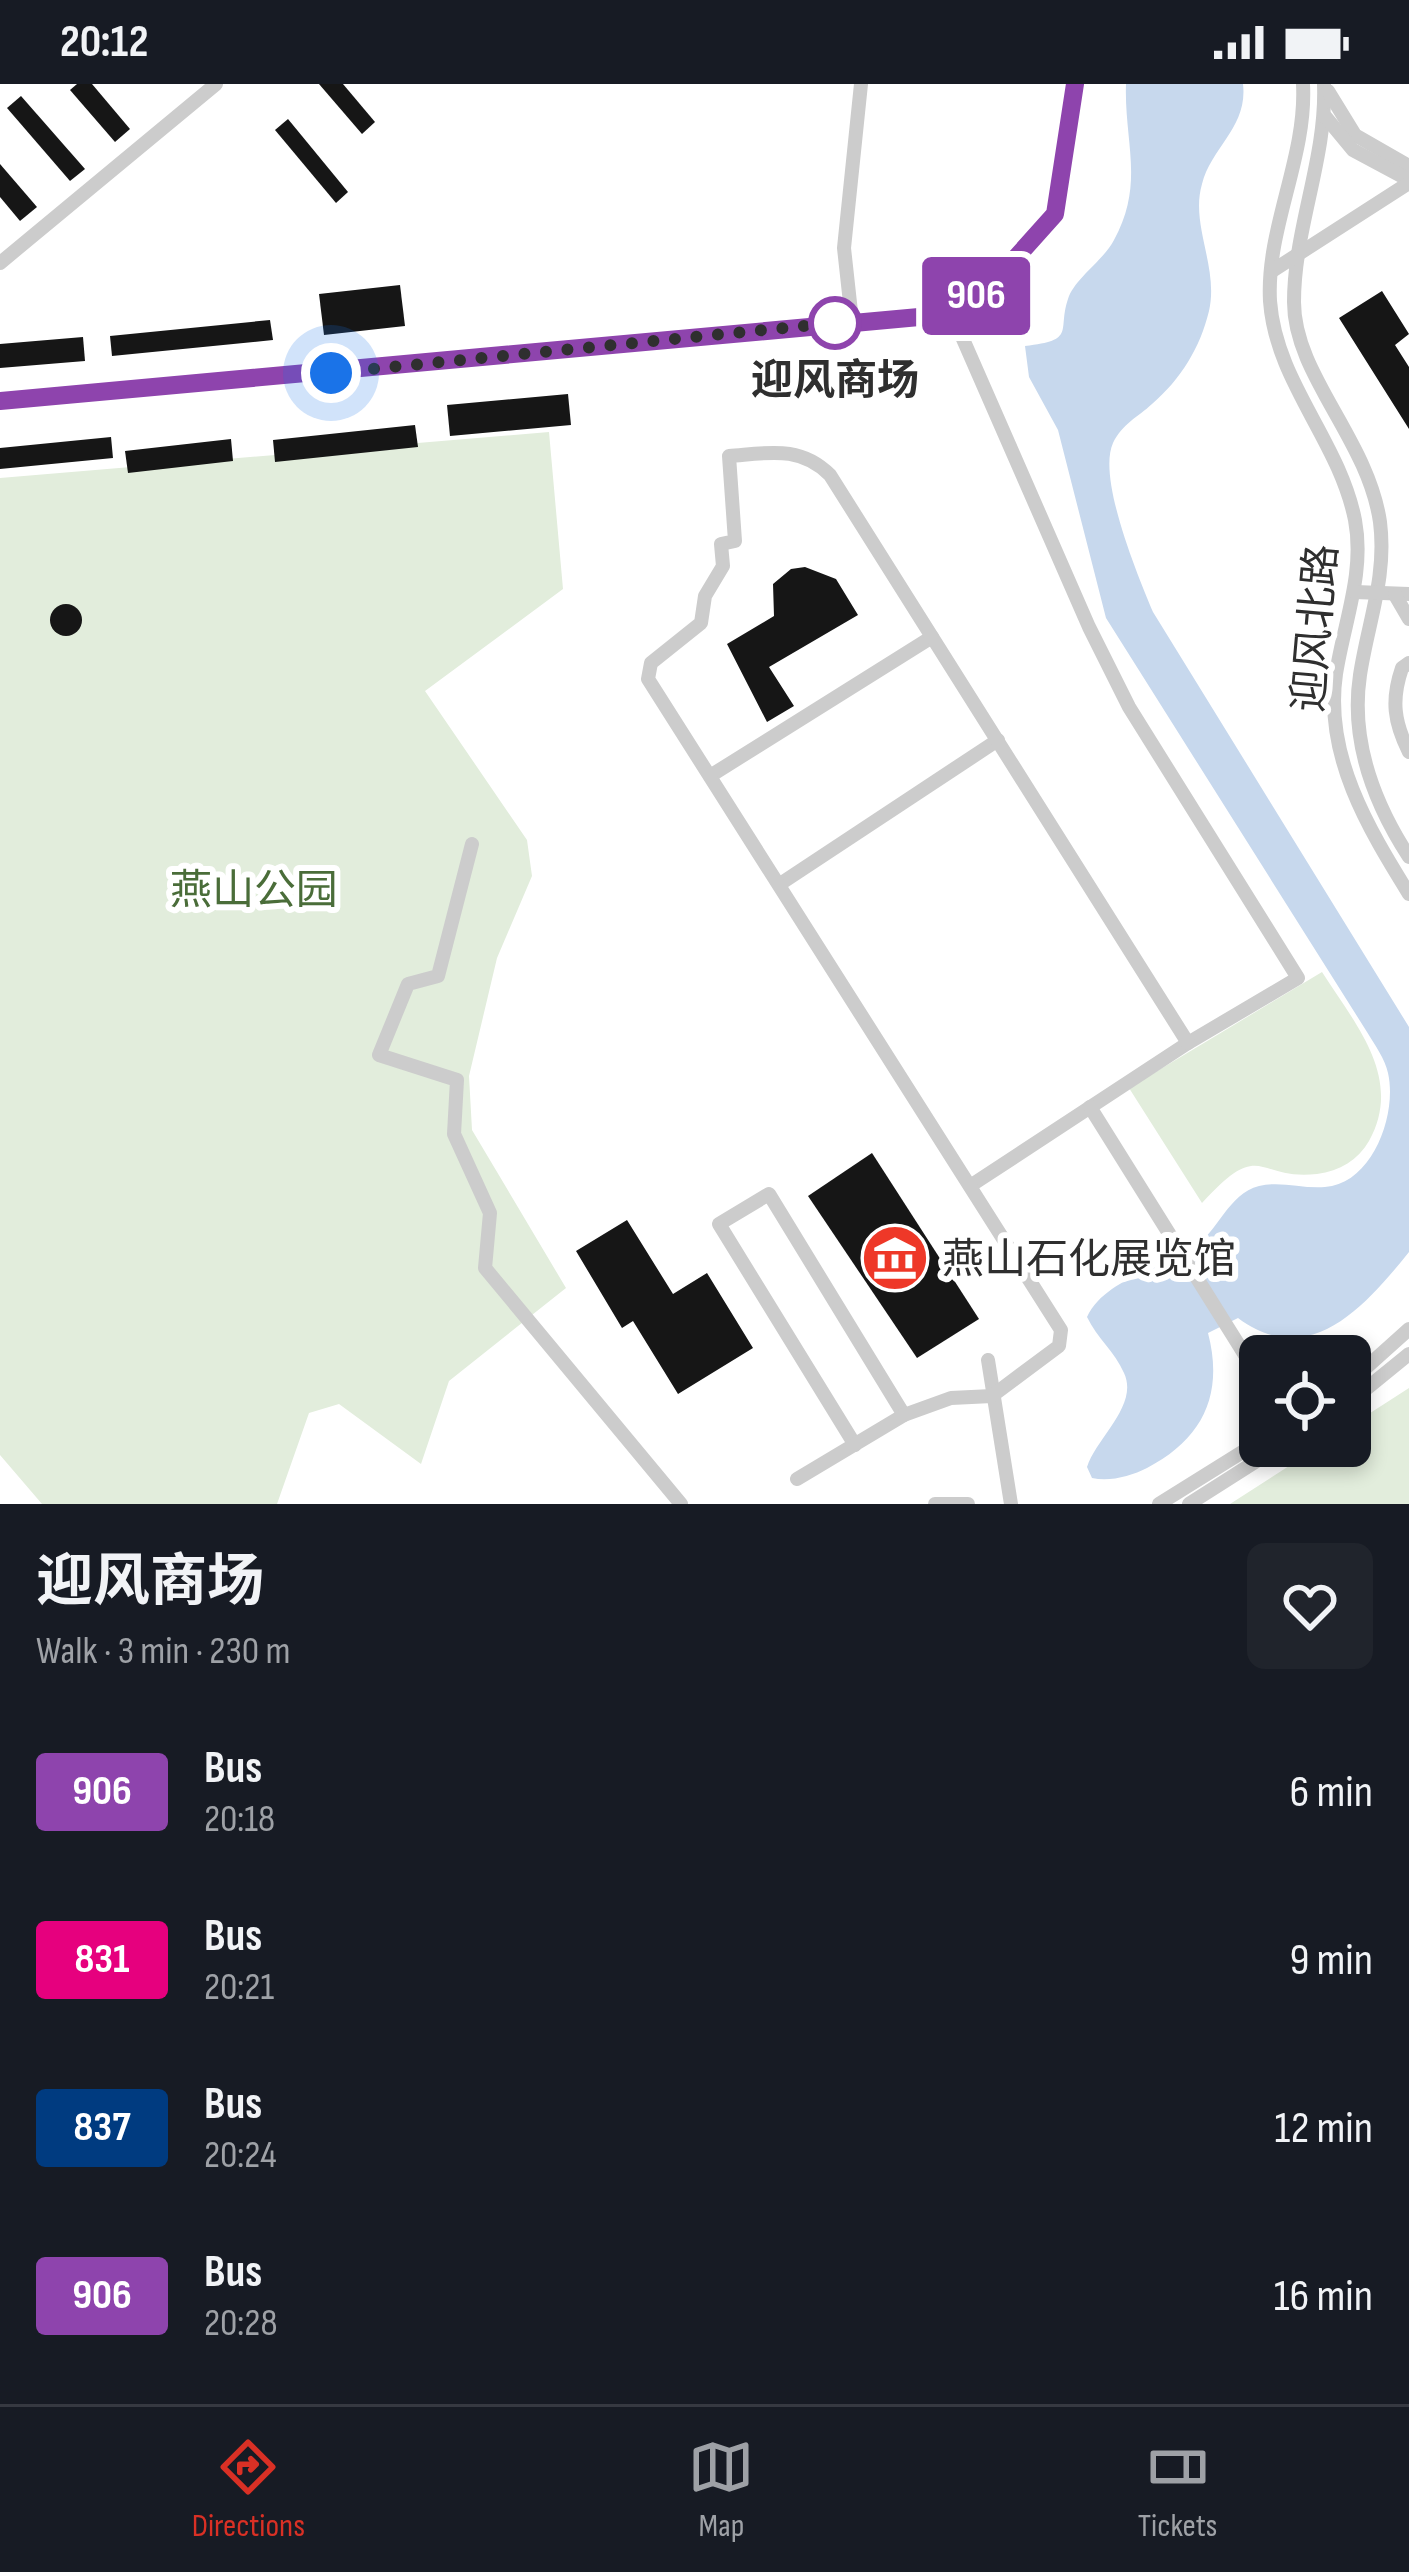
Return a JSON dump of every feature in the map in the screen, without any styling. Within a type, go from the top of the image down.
[{"type":"street","points":[[0,263],[217,84]]},
{"type":"street","points":[[852,322],[844,248],[861,84]]},
{"type":"street","points":[[0,401],[952,314],[996,280],[1055,214],[1075,84]]},
{"type":"street","points":[[1272,271],[1409,181],[1353,150],[1325,118],[1306,84]]},
{"type":"street","name":"迎风北路","points":[[1306,84],[1272,271],[1276,341],[1287,376],[1330,446],[1356,526],[1355,592],[1337,671],[1337,736],[1359,809],[1409,895]]},
{"type":"street","points":[[1324,84],[1355,135],[1409,166]]},
{"type":"street","name":"迎风北路","points":[[1324,84],[1325,118],[1294,303],[1300,339],[1357,443],[1395,595],[1360,675],[1360,735],[1377,802],[1404,840],[1409,857]]},
{"type":"street","points":[[952,314],[1089,627],[1130,707],[1298,978],[1188,1043],[970,1186]]},
{"type":"street","points":[[796,1478],[904,1415],[950,1398],[992,1396],[1059,1346],[1060,1330],[648,679],[660,654],[700,623],[704,596],[723,566],[721,544],[734,541],[730,456],[787,451],[819,464],[1188,1043]]},
{"type":"street","points":[[1355,592],[1395,595],[1409,619]]},
{"type":"street","points":[[710,776],[932,637]]},
{"type":"street","points":[[1409,663],[1402,668],[1393,694],[1396,726],[1409,752]]},
{"type":"street","points":[[780,884],[998,740]]},
{"type":"street","points":[[472,844],[438,976],[408,984],[379,1055],[457,1080],[454,1134],[490,1213],[485,1268],[681,1504]]},
{"type":"street","points":[[1090,1107],[1239,1345]]},
{"type":"street","points":[[855,1445],[719,1225],[736,1214],[769,1194],[904,1415]]},
{"type":"street","points":[[1371,1363],[1409,1329]]},
{"type":"street","points":[[1371,1385],[1409,1354]]},
{"type":"street","points":[[988,1360],[1011,1504]]},
{"type":"street","points":[[1159,1504],[1239,1454]]},
{"type":"street","points":[[1189,1504],[1247,1467]]},
{"type":"street","points":[[935,1504],[968,1504]]},
{"type":"green space","name":"燕山公园","points":[[549,432],[563,589],[425,691],[527,840],[532,876],[497,958],[469,1076],[472,1130],[566,1288],[449,1381],[421,1464],[339,1404],[309,1413],[277,1504],[42,1504],[0,1455],[0,478]]},
{"type":"green space","points":[[1322,972],[1361,1032],[1378,1074],[1378,1118],[1369,1141],[1354,1159],[1317,1174],[1249,1166],[1202,1203],[1129,1088]]},
{"type":"green space","points":[[1409,1388],[1409,1504],[1230,1504],[1287,1467],[1371,1467],[1371,1412]]},
{"type":"water","points":[[1126,84],[1243,84],[1240,112],[1207,171],[1199,199],[1211,295],[1205,325],[1180,373],[1117,436],[1110,479],[1121,527],[1153,612],[1409,1027],[1409,1252],[1355,1310],[1313,1335],[1264,1333],[1238,1318],[1208,1333],[1213,1376],[1205,1412],[1195,1429],[1147,1468],[1106,1479],[1092,1478],[1087,1467],[1122,1409],[1127,1385],[1120,1365],[1087,1317],[1095,1304],[1120,1284],[1193,1248],[1248,1190],[1268,1184],[1323,1187],[1347,1180],[1380,1141],[1390,1089],[1387,1068],[1376,1047],[1106,618],[1058,430],[1029,377],[1025,346],[1059,337],[1071,292],[1109,247],[1123,219],[1131,181]]},
{"type":"building","points":[[77,84],[92,84],[130,129],[115,142],[70,90]]},
{"type":"building","points":[[319,84],[343,84],[375,122],[362,134]]},
{"type":"building","points":[[21,96],[85,169],[70,181],[7,108]]},
{"type":"building","points":[[288,119],[348,192],[336,203],[275,130]]},
{"type":"building","points":[[0,164],[37,207],[20,221],[0,197]]},
{"type":"building","points":[[400,285],[405,326],[324,335],[319,294]]},
{"type":"building","points":[[1382,291],[1409,334],[1395,345],[1409,367],[1409,429],[1339,318]]},
{"type":"building","points":[[270,320],[273,340],[112,356],[110,336]]},
{"type":"building","points":[[83,337],[85,361],[0,368],[0,344]]},
{"type":"building","points":[[568,394],[571,425],[450,436],[447,405]]},
{"type":"building","points":[[415,425],[418,447],[275,462],[273,440]]},
{"type":"building","points":[[111,437],[113,458],[0,469],[0,448]]},
{"type":"building","points":[[231,439],[233,461],[128,473],[125,451]]},
{"type":"building","points":[[805,567],[836,579],[858,615],[769,667],[794,706],[767,722],[727,644],[774,616],[773,584],[791,569]]},
{"type":"building","points":[[66,604],[77,609],[82,620],[77,631],[66,636],[55,631],[50,620],[55,609]]},
{"type":"building","name":"燕山石化展览馆","points":[[872,1153],[979,1319],[917,1358],[808,1196]]},
{"type":"building","points":[[627,1220],[673,1294],[707,1273],[753,1348],[678,1394],[633,1321],[622,1328],[576,1251]]},
{"type":"bus line","name":"906","points":[[0,401],[952,314],[996,280],[1042,235],[1055,214],[1075,84]]},
{"type":"place","name":"迎风商场","points":[[835,323]]},
{"type":"place","name":"燕山石化展览馆","points":[[895,1258]]},
{"type":"route","points":[[331,373],[835,323]]}]
